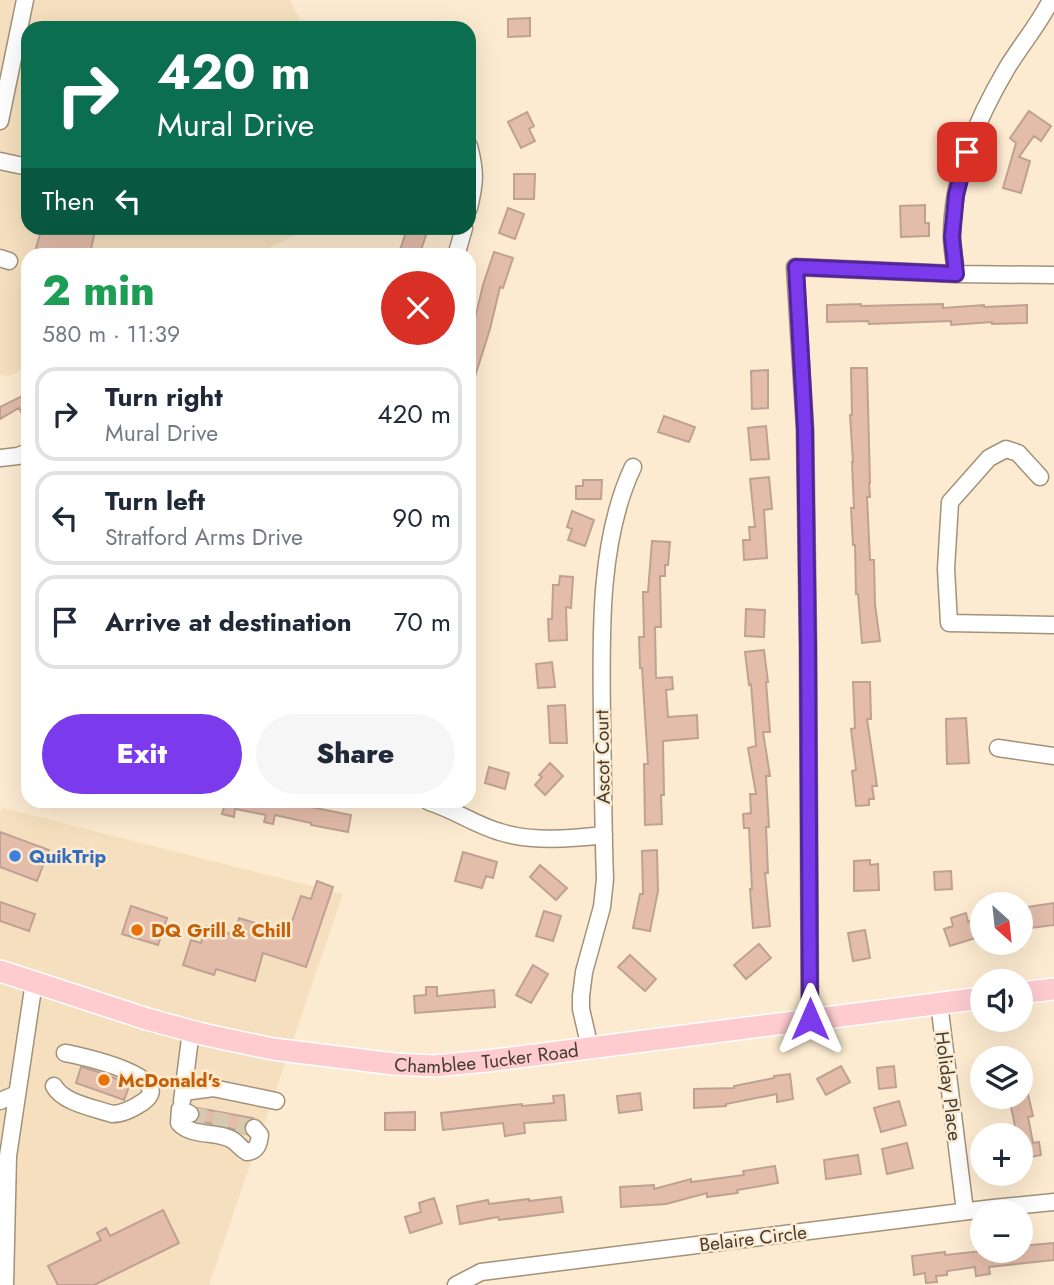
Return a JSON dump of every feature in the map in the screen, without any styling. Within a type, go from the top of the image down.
[{"type":"main road","name":"Chamblee Tucker Road","points":[[0,971],[191,1031],[273,1049],[394,1064],[447,1065],[970,999]]},
{"type":"main road","points":[[1033,991],[1054,989]]},
{"type":"street","points":[[0,121],[25,0]]},
{"type":"street","points":[[956,274],[952,237],[956,195],[967,152],[988,104],[1009,66],[1049,20],[1051,0]]},
{"type":"street","points":[[0,161],[21,166]]},
{"type":"street","points":[[810,1019],[805,429],[796,267],[1054,275]]},
{"type":"street","points":[[1040,477],[1018,453],[1006,449],[989,458],[950,502],[946,569],[949,623],[1054,625]]},
{"type":"street","points":[[0,458],[21,455]]},
{"type":"street","name":"Ascot Court","points":[[590,1048],[580,996],[583,972],[603,907],[605,880],[601,658],[603,607],[606,568],[615,523],[624,487],[633,467]]},
{"type":"street","points":[[998,748],[1054,756]]},
{"type":"street","points":[[443,808],[498,832],[522,837],[578,838],[604,835]]},
{"type":"street","points":[[5,1285],[8,1156],[34,982]]},
{"type":"street","name":"Holiday Place","points":[[939,1003],[965,1211]]},
{"type":"street","points":[[191,1031],[184,1085],[185,1112],[179,1123],[182,1127],[196,1132],[235,1141],[247,1152],[256,1149],[260,1143],[260,1135],[254,1128]]},
{"type":"street","points":[[54,1086],[58,1094],[68,1099],[113,1114],[140,1104],[149,1095],[150,1088],[136,1073],[65,1052]]},
{"type":"street","points":[[184,1085],[204,1082],[213,1088],[276,1101]]},
{"type":"street","points":[[0,1101],[17,1094]]},
{"type":"street","name":"Belaire Circle","points":[[456,1285],[481,1272],[1054,1202]]},
{"type":"shaded area","points":[[0,0],[290,0],[300,21],[21,21],[21,235],[296,235],[269,248],[21,248],[21,370],[9,376],[0,375]]},
{"type":"shaded area","points":[[3,808],[343,894],[209,1285],[0,1285],[0,812]]},
{"type":"building","points":[[530,18],[530,36],[508,37],[508,19]]},
{"type":"building","points":[[1029,111],[1051,126],[1041,141],[1034,136],[1019,157],[1030,161],[1021,193],[1003,188],[1016,143],[1010,138]]},
{"type":"building","points":[[527,112],[534,126],[529,129],[535,141],[521,148],[508,122]]},
{"type":"building","points":[[514,174],[535,174],[534,199],[514,199]]},
{"type":"building","points":[[925,205],[925,223],[929,223],[929,236],[901,237],[900,206]]},
{"type":"building","points":[[508,208],[524,214],[515,239],[499,233]]},
{"type":"building","points":[[40,235],[94,235],[91,248],[36,248]]},
{"type":"building","points":[[405,235],[426,235],[422,248],[401,248]]},
{"type":"building","points":[[494,252],[513,258],[503,288],[500,287],[476,373],[476,314]]},
{"type":"building","points":[[943,304],[943,308],[1027,305],[1027,323],[951,325],[951,321],[869,324],[868,321],[827,322],[827,305]]},
{"type":"building","points":[[851,368],[867,368],[870,560],[874,560],[875,605],[880,641],[862,643],[851,508],[854,508]]},
{"type":"building","points":[[768,370],[768,408],[752,409],[751,371]]},
{"type":"building","points":[[21,396],[21,412],[19,408],[0,419],[0,407]]},
{"type":"building","points":[[664,416],[695,427],[689,442],[658,432]]},
{"type":"building","points":[[766,426],[769,459],[751,460],[748,428]]},
{"type":"building","points":[[769,477],[772,509],[764,510],[767,558],[744,560],[743,540],[750,540],[749,527],[755,527],[750,479]]},
{"type":"building","points":[[583,480],[602,480],[601,499],[576,499],[576,486],[583,486]]},
{"type":"building","points":[[572,511],[594,520],[585,546],[568,540],[572,529],[567,527]]},
{"type":"building","points":[[652,541],[670,542],[665,576],[660,576],[661,627],[655,627],[656,678],[672,677],[673,689],[666,690],[668,717],[697,715],[698,738],[663,741],[662,824],[645,825],[644,764],[648,764],[639,637],[644,637],[643,592],[648,592]]},
{"type":"building","points":[[560,576],[573,577],[571,608],[566,607],[567,640],[549,641],[548,619],[552,619],[553,585],[559,585]]},
{"type":"building","points":[[746,609],[765,610],[764,637],[745,636]]},
{"type":"building","points":[[764,650],[770,732],[763,732],[770,776],[766,776],[769,827],[766,827],[768,873],[765,873],[770,926],[753,928],[749,828],[744,828],[743,814],[751,813],[750,794],[756,794],[748,748],[756,746],[751,684],[749,685],[745,652]]},
{"type":"building","points":[[552,662],[555,687],[538,688],[536,664]]},
{"type":"building","points":[[853,682],[870,682],[871,719],[867,719],[877,786],[872,786],[874,799],[869,799],[869,805],[856,806],[852,771],[856,770],[851,729],[855,728]]},
{"type":"building","points":[[565,705],[567,743],[550,743],[548,706]]},
{"type":"building","points":[[966,718],[969,763],[947,764],[946,719]]},
{"type":"building","points":[[550,763],[563,776],[545,795],[535,785],[542,777],[539,775]]},
{"type":"building","points":[[489,767],[509,773],[505,789],[485,783]]},
{"type":"building","points":[[224,808],[315,808],[351,815],[348,832],[275,815],[273,824],[264,822],[266,815],[235,809],[234,817],[222,814]]},
{"type":"building","points":[[0,832],[49,850],[37,881],[0,867]]},
{"type":"building","points":[[657,850],[658,891],[650,931],[633,928],[640,894],[643,894],[642,851]]},
{"type":"building","points":[[463,852],[497,862],[493,878],[486,876],[482,888],[455,881]]},
{"type":"building","points":[[870,860],[870,865],[878,864],[879,890],[854,891],[854,861]]},
{"type":"building","points":[[540,865],[567,888],[556,900],[530,877]]},
{"type":"building","points":[[951,871],[952,889],[935,890],[934,872]]},
{"type":"building","points":[[317,881],[333,887],[306,967],[263,953],[255,981],[216,969],[214,975],[183,965],[191,940],[201,943],[206,926],[234,935],[239,918],[288,933],[301,896],[311,899]]},
{"type":"building","points":[[0,902],[35,914],[29,931],[0,921]]},
{"type":"building","points":[[1054,903],[1054,925],[1033,928],[1033,906]]},
{"type":"building","points":[[131,906],[167,918],[158,945],[122,934]]},
{"type":"building","points":[[544,911],[561,916],[553,941],[536,936]]},
{"type":"building","points":[[966,913],[968,922],[970,921],[970,940],[950,946],[944,929],[953,926],[951,918]]},
{"type":"building","points":[[865,930],[870,958],[853,961],[848,933]]},
{"type":"building","points":[[759,944],[771,958],[746,979],[734,965]]},
{"type":"building","points":[[630,955],[656,979],[645,991],[618,967]]},
{"type":"building","points":[[533,965],[548,974],[531,1003],[516,995]]},
{"type":"building","points":[[426,987],[437,987],[437,996],[494,990],[495,1007],[415,1013],[414,996],[426,995]]},
{"type":"building","points":[[841,1066],[850,1082],[826,1095],[817,1079]]},
{"type":"building","points":[[894,1066],[896,1087],[879,1089],[877,1068]]},
{"type":"building","name":"McDonald's","points":[[81,1067],[130,1084],[124,1100],[76,1083]]},
{"type":"building","points":[[790,1074],[793,1099],[777,1102],[777,1094],[726,1106],[694,1108],[694,1089],[734,1088]]},
{"type":"building","points":[[640,1093],[642,1110],[619,1113],[617,1096]]},
{"type":"building","points":[[564,1095],[566,1120],[524,1123],[525,1133],[505,1136],[503,1123],[443,1130],[441,1113],[554,1103],[553,1096]]},
{"type":"building","points":[[899,1101],[906,1125],[881,1132],[874,1108]]},
{"type":"building","points":[[198,1108],[252,1118],[244,1124],[246,1134],[197,1121],[200,1114]]},
{"type":"building","points":[[1011,1109],[1031,1109],[1033,1116],[1028,1117],[1029,1123],[1014,1123]]},
{"type":"building","points":[[415,1112],[415,1130],[385,1130],[385,1113]]},
{"type":"building","points":[[1039,1142],[1041,1155],[1033,1157],[1033,1143]]},
{"type":"building","points":[[907,1143],[913,1168],[887,1174],[882,1149]]},
{"type":"building","points":[[858,1155],[861,1174],[826,1179],[824,1160]]},
{"type":"building","points":[[775,1166],[778,1183],[737,1190],[738,1193],[707,1197],[707,1193],[666,1204],[621,1207],[620,1187],[654,1185],[654,1189],[691,1179],[691,1182],[744,1175],[743,1171]]},
{"type":"building","points":[[561,1197],[563,1212],[499,1220],[498,1217],[460,1224],[457,1206],[488,1200],[489,1204]]},
{"type":"building","points":[[434,1198],[442,1223],[410,1233],[405,1217],[421,1212],[419,1203]]},
{"type":"building","points":[[163,1210],[179,1243],[94,1285],[58,1285],[48,1266],[101,1240],[97,1233],[106,1228],[110,1236]]},
{"type":"building","points":[[1054,1243],[1054,1260],[1033,1262],[1033,1245]]},
{"type":"building","points":[[945,1252],[945,1255],[970,1252],[970,1263],[1026,1263],[989,1267],[990,1274],[976,1276],[975,1267],[947,1271],[947,1275],[936,1276],[937,1282],[926,1283],[925,1273],[914,1275],[912,1256]]},
{"type":"tunnel","points":[[190,1114],[254,1128]]},
{"type":"place","name":"QuikTrip","points":[[15,856]]},
{"type":"place","name":"DQ Grill & Chill","points":[[137,930]]},
{"type":"place","name":"McDonald's","points":[[104,1080]]},
{"type":"route","points":[[810,1019],[805,429],[796,267],[956,274],[952,237],[956,195],[967,152]]}]
